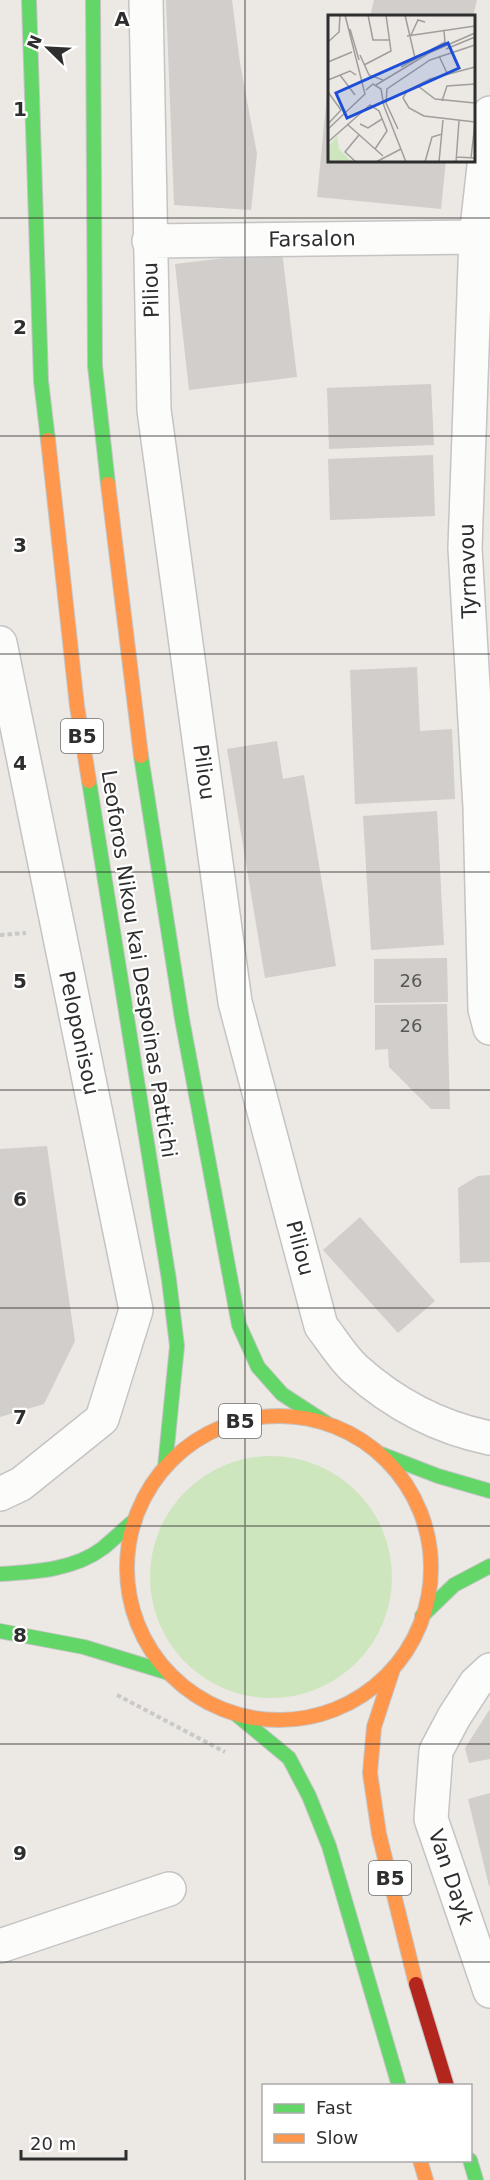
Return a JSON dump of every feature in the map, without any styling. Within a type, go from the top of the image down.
[{"type":"main road","name":"Leoforos Nikou kai Despoinas Pattichi","points":[[29,0],[41,381],[77,706],[172,1302],[177,1346],[165,1467]]},
{"type":"main road","name":"Leoforos Nikou kai Despoinas Pattichi","points":[[93,0],[95,366],[132,700],[182,1019],[239,1325],[258,1367],[276,1388],[328,1424]]},
{"type":"main road","name":"B5","points":[[270,1416],[299,1417],[328,1424],[355,1436],[381,1454],[400,1475],[415,1500],[425,1528],[430,1557],[430,1587],[423,1616],[410,1643],[393,1668],[373,1688],[348,1703],[322,1714],[294,1720],[265,1720],[237,1715],[212,1705],[189,1691],[169,1673],[149,1647],[135,1617],[128,1585],[128,1552],[135,1520],[148,1492],[165,1467],[187,1447],[213,1431],[240,1421],[270,1416]]},
{"type":"main road","points":[[381,1454],[438,1476],[490,1491]]},
{"type":"main road","points":[[0,1574],[26,1573],[70,1563],[102,1549],[135,1520]]},
{"type":"main road","points":[[423,1616],[453,1585],[490,1566]]},
{"type":"main road","points":[[0,1631],[84,1647],[169,1673]]},
{"type":"main road","name":"B5","points":[[393,1668],[374,1727],[370,1773],[379,1834],[420,2000],[447,2084]]},
{"type":"main road","name":"B5","points":[[237,1715],[289,1758],[309,1796],[329,1846],[399,2084]]},
{"type":"main road","points":[[421,2162],[426,2180]]},
{"type":"main road","points":[[471,2162],[476,2180]]},
{"type":"street","name":"Piliou","points":[[146,0],[154,410],[235,1002],[321,1326],[354,1368],[407,1407],[457,1431],[490,1438]]},
{"type":"street","name":"Tyrnavou","points":[[490,113],[476,237],[465,548],[485,806],[485,1009],[490,1028]]},
{"type":"street","name":"Farsalon","points":[[149,241],[476,237]]},
{"type":"street","name":"Peloponisou","points":[[0,643],[136,1310],[102,1419],[21,1484],[0,1494]]},
{"type":"street","name":"Van Dayk","points":[[490,1670],[476,1683],[436,1751],[431,1819],[490,1991]]},
{"type":"street","points":[[0,1946],[169,1889]]},
{"type":"path","points":[[0,935],[27,933]]},
{"type":"path","points":[[111,1692],[233,1756]]},
{"type":"green space","points":[[271,1456],[306,1461],[317,1465],[348,1484],[364,1500],[387,1542],[392,1577],[387,1612],[383,1623],[364,1654],[348,1670],[306,1693],[271,1698],[236,1693],[225,1689],[194,1670],[178,1654],[155,1612],[150,1577],[155,1542],[159,1531],[178,1500],[194,1484],[236,1461]]},
{"type":"building","points":[[166,0],[232,0],[240,63],[257,154],[251,210],[174,205]]},
{"type":"building","points":[[374,0],[477,0],[473,15],[370,15]]},
{"type":"building","points":[[328,84],[328,162],[446,162],[441,209],[317,197]]},
{"type":"building","points":[[282,251],[297,377],[189,390],[175,264]]},
{"type":"building","points":[[431,384],[434,445],[329,449],[327,388]]},
{"type":"building","points":[[433,455],[435,516],[330,520],[328,459]]},
{"type":"building","points":[[417,667],[420,731],[452,729],[455,799],[355,804],[350,670]]},
{"type":"building","points":[[277,741],[283,779],[304,775],[336,966],[265,978],[227,749]]},
{"type":"building","points":[[437,811],[444,945],[371,950],[363,816]]},
{"type":"building","points":[[447,958],[448,1002],[374,1003],[374,959]]},
{"type":"building","points":[[447,1004],[450,1109],[431,1109],[389,1067],[388,1049],[375,1050],[375,1005]]},
{"type":"building","points":[[47,1146],[75,1341],[44,1404],[0,1417],[0,1149]]},
{"type":"building","points":[[490,1175],[490,1262],[460,1263],[458,1188],[478,1176]]},
{"type":"building","points":[[360,1217],[435,1301],[398,1333],[323,1250]]},
{"type":"building","points":[[490,1709],[490,1759],[469,1763],[465,1748]]},
{"type":"building","points":[[490,1793],[490,1885],[489,1886],[468,1799]]},
{"type":"traffic: fast","points":[[29,0],[41,381],[48,440]]},
{"type":"traffic: fast","points":[[93,0],[95,366],[108,484]]},
{"type":"traffic: fast","points":[[141,756],[182,1019],[239,1325],[258,1367],[282,1394],[328,1424]]},
{"type":"traffic: fast","points":[[89,781],[169,1280],[177,1346],[165,1467]]},
{"type":"traffic: fast","points":[[381,1454],[438,1476],[490,1491]]},
{"type":"traffic: fast","points":[[0,1574],[40,1571],[80,1561],[103,1548],[135,1520]]},
{"type":"traffic: fast","points":[[422,1616],[454,1585],[490,1566]]},
{"type":"traffic: fast","points":[[0,1631],[84,1647],[169,1673]]},
{"type":"traffic: fast","points":[[237,1715],[289,1758],[309,1796],[329,1846],[398,2084]]},
{"type":"traffic: fast","points":[[471,2162],[476,2180]]},
{"type":"traffic: slow","points":[[48,440],[77,706],[89,781]]},
{"type":"traffic: slow","points":[[108,484],[141,756]]},
{"type":"traffic: slow","points":[[279,1416],[309,1419],[337,1428],[363,1442],[386,1461],[405,1484],[419,1510],[428,1538],[431,1568],[428,1598],[419,1626],[405,1652],[386,1675],[363,1694],[337,1708],[309,1717],[279,1720],[249,1717],[221,1708],[195,1694],[172,1675],[153,1652],[139,1626],[130,1598],[127,1568],[130,1538],[139,1510],[153,1484],[172,1461],[195,1442],[221,1428],[249,1419],[279,1416]]},
{"type":"traffic: slow","points":[[393,1669],[374,1727],[370,1773],[379,1834],[416,1984]]},
{"type":"traffic: slow","points":[[421,2162],[426,2180]]},
{"type":"traffic: jam","points":[[416,1984],[446,2084]]}]
